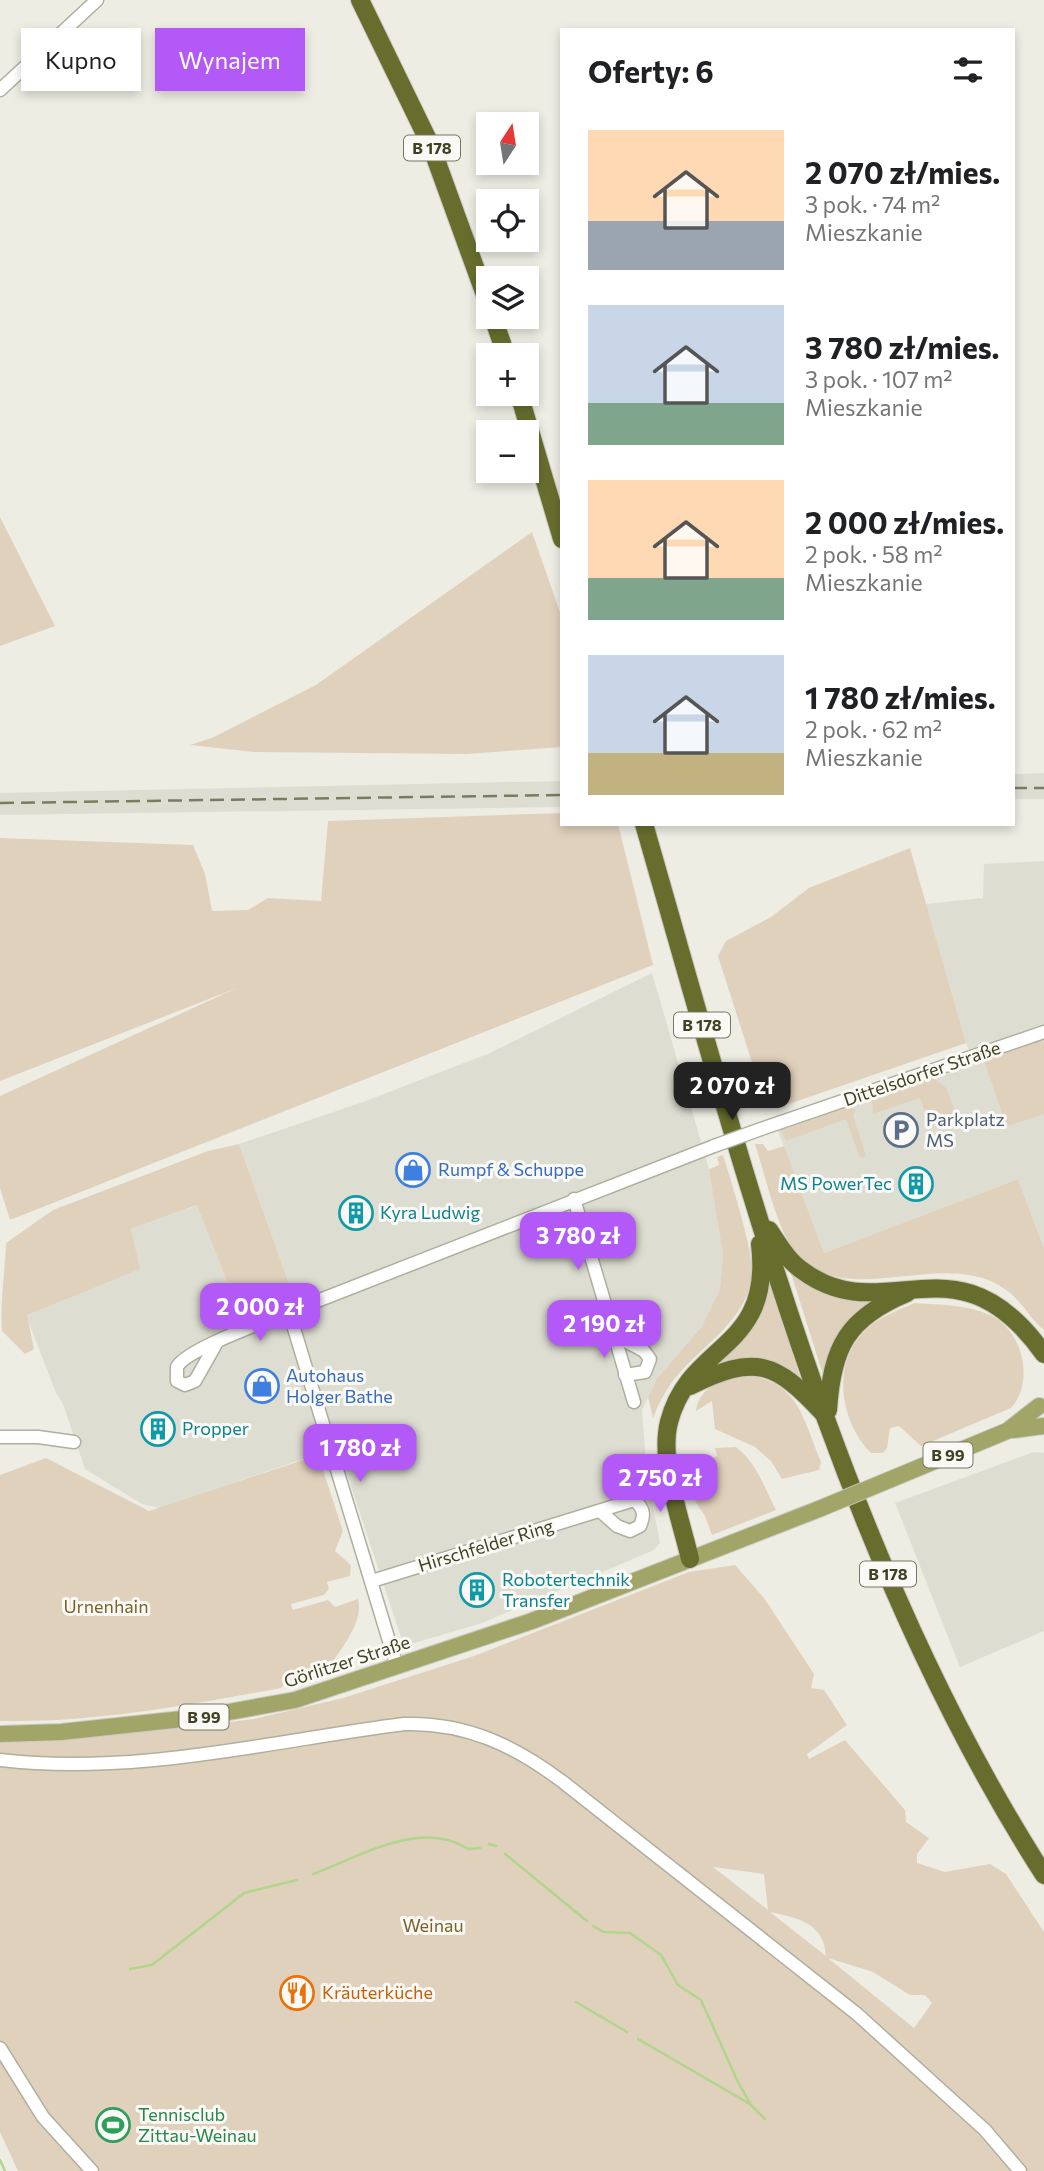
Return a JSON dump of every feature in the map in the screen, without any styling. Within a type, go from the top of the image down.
[{"type":"highway","name":"B 178","points":[[360,0],[431,146],[476,270]]},
{"type":"highway","points":[[523,406],[560,532]]},
{"type":"highway","name":"B 178","points":[[645,827],[755,1209],[827,1417],[897,1596],[980,1769],[1044,1875]]},
{"type":"highway","points":[[755,1209],[788,1258],[810,1276],[835,1288],[858,1292],[919,1287],[943,1287],[962,1291],[999,1306],[1027,1330],[1043,1356]]},
{"type":"highway","points":[[690,1559],[667,1454],[669,1421],[687,1387],[753,1314],[760,1294],[763,1268],[755,1209]]},
{"type":"highway","points":[[827,1417],[830,1375],[849,1329],[889,1300],[919,1287]]},
{"type":"highway","points":[[687,1387],[733,1367],[757,1366],[778,1372],[800,1388],[827,1417]]},
{"type":"main road","name":"B 99","points":[[1007,1431],[1041,1398]]},
{"type":"main road","points":[[1041,1398],[1044,1424]]},
{"type":"main road","name":"B 99","points":[[690,1559],[1007,1431],[1044,1424]]},
{"type":"main road","name":"Görlitzer Straße","points":[[0,1734],[61,1732],[244,1711],[295,1700],[532,1621],[690,1559]]},
{"type":"street","points":[[0,90],[97,0]]},
{"type":"street","name":"Dittelsdorfer Straße","points":[[574,1199],[761,1129],[1044,1032]]},
{"type":"street","points":[[217,1342],[574,1199],[634,1402]]},
{"type":"street","points":[[289,1312],[397,1667]]},
{"type":"street","points":[[614,1335],[644,1351],[650,1359],[645,1372],[625,1375]]},
{"type":"street","points":[[0,1437],[74,1442]]},
{"type":"street","name":"Hirschfelder Ring","points":[[372,1581],[600,1511]]},
{"type":"street","points":[[0,1760],[75,1765],[139,1762],[416,1723],[466,1729],[502,1742],[563,1782],[858,2014],[985,2130],[1020,2171]]},
{"type":"street","points":[[0,2048],[43,2118],[92,2171]]},
{"type":"shaded area","points":[[1044,773],[1044,799],[1015,799],[1015,774]]},
{"type":"shaded area","points":[[560,781],[560,807],[0,815],[0,793]]},
{"type":"shaded area","points":[[1044,861],[1044,1248],[1018,1179],[824,1253],[778,1131],[974,1061],[966,1043],[926,904],[983,898],[984,864]]},
{"type":"shaded area","points":[[652,973],[713,1183],[723,1254],[720,1289],[702,1326],[656,1380],[642,1410],[647,1477],[660,1543],[654,1550],[482,1623],[404,1646],[338,1447],[160,1508],[142,1504],[85,1469],[63,1404],[56,1393],[26,1315],[139,1269],[131,1229],[198,1205],[248,1335],[300,1315],[239,1144],[363,1102],[490,1053]]},
{"type":"shaded area","points":[[1034,1452],[1044,1453],[1044,1631],[960,1667],[895,1503]]},
{"type":"green space","points":[[0,517],[55,626],[0,646]]},
{"type":"green space","points":[[532,532],[560,612],[560,747],[467,754],[254,752],[190,745],[214,737],[316,685]]},
{"type":"green space","points":[[560,813],[560,826],[618,826],[653,965],[10,1220],[0,1188],[0,1096],[237,988],[0,1081],[0,838],[193,845],[205,874],[212,911],[248,910],[268,898],[321,901],[328,821]]},
{"type":"green space","points":[[910,848],[966,1043],[780,1107],[764,1100],[718,956],[726,941],[771,917],[809,888]]},
{"type":"green space","points":[[1037,1040],[1044,1042],[1044,1114],[1007,1126],[983,1059]]},
{"type":"green space","points":[[931,1076],[946,1088],[957,1116],[930,1125],[920,1098],[873,1114],[872,1097]]},
{"type":"green space","points":[[847,1105],[856,1110],[853,1116],[866,1156],[860,1158],[846,1119],[786,1141],[781,1130]]},
{"type":"green space","points":[[239,1144],[293,1295],[241,1316],[197,1205],[131,1229],[140,1269],[27,1315],[34,1349],[25,1354],[2,1331],[6,1243],[53,1210],[208,1151]]},
{"type":"green space","points":[[755,1144],[763,1144],[768,1151],[784,1146],[824,1253],[1018,1179],[1044,1248],[1044,1330],[1008,1291],[975,1276],[948,1273],[863,1279],[836,1277],[813,1268],[793,1249],[787,1238]]},
{"type":"green space","points":[[723,1155],[749,1250],[752,1264],[751,1284],[744,1302],[733,1318],[678,1374],[653,1418],[648,1397],[656,1380],[702,1326],[720,1289],[723,1254],[709,1169],[719,1165],[717,1157]]},
{"type":"green space","points":[[790,1270],[810,1284],[831,1293],[853,1297],[878,1297],[824,1378]]},
{"type":"green space","points":[[768,1286],[771,1286],[800,1377],[710,1368],[763,1304]]},
{"type":"green space","points":[[915,1303],[972,1309],[1001,1322],[1011,1332],[1022,1357],[1022,1385],[1011,1408],[921,1446],[899,1426],[890,1428],[887,1448],[883,1453],[871,1453],[860,1440],[846,1409],[844,1375],[848,1358],[855,1343],[867,1329],[890,1314]]},
{"type":"green space","points":[[740,1375],[774,1383],[795,1402],[821,1462],[819,1470],[782,1479],[771,1461],[755,1447],[715,1429],[712,1401],[696,1411],[701,1396],[712,1386]]},
{"type":"green space","points":[[736,1447],[755,1468],[776,1510],[712,1535],[705,1516],[695,1501],[699,1499],[685,1470],[690,1460],[702,1463],[717,1456],[715,1448]]},
{"type":"green space","name":"Urnenhain","points":[[318,1455],[343,1531],[335,1551],[351,1565],[350,1576],[327,1582],[329,1589],[324,1595],[291,1604],[293,1610],[328,1600],[335,1607],[358,1599],[355,1625],[330,1666],[291,1678],[281,1688],[177,1706],[71,1719],[0,1721],[0,1475],[46,1458],[149,1511]]},
{"type":"green space","name":"Weinau","points":[[735,1565],[764,1598],[814,1674],[811,1688],[824,1690],[847,1725],[807,1754],[809,1759],[845,1740],[905,1810],[906,1822],[929,1838],[917,1854],[917,1863],[945,1872],[990,1864],[1006,1874],[1044,1932],[1044,2171],[18,2171],[0,2132],[0,1739],[30,1740],[143,1732],[254,1719],[343,1698],[474,1656],[689,1572]],"holes":[[[713,1867],[764,1874],[768,1910]],[[770,1912],[799,1920],[815,1929],[824,1945],[826,1956]],[[828,1958],[873,1972],[910,1995],[925,1995],[932,2003],[914,2028]]]},
{"type":"waterway","points":[[313,1874],[370,1850],[411,1839],[431,1837],[450,1840],[468,1849],[480,1848]]},
{"type":"waterway","points":[[489,1844],[496,1846]]},
{"type":"waterway","points":[[505,1854],[587,1921]]},
{"type":"waterway","points":[[130,1969],[152,1965],[244,1893],[297,1880]]},
{"type":"waterway","points":[[593,1926],[604,1932],[630,1933],[661,1955],[678,1985],[701,2000],[737,2080],[751,2105],[765,2119]]},
{"type":"waterway","points":[[576,2002],[627,2032]]},
{"type":"waterway","points":[[638,2039],[750,2104]]},
{"type":"waterway","points":[[0,2160],[5,2171]]},
{"type":"railway","points":[[1015,788],[1044,788]]},
{"type":"railway","points":[[0,803],[560,795]]},
{"type":"place","name":"Parkplatz MS","points":[[901,1130]]},
{"type":"place","name":"Rumpf & Schuppe","points":[[413,1170]]},
{"type":"place","name":"MS PowerTec","points":[[916,1184]]},
{"type":"place","name":"Kyra Ludwig","points":[[356,1213]]},
{"type":"place","name":"Autohaus Holger Bathe","points":[[262,1386]]},
{"type":"place","name":"Propper","points":[[158,1429]]},
{"type":"place","name":"Robotertechnik Transfer","points":[[477,1590]]},
{"type":"place","name":"Kräuterküche","points":[[297,1993]]},
{"type":"place","name":"Tennisclub Zittau-Weinau","points":[[113,2125]]}]
